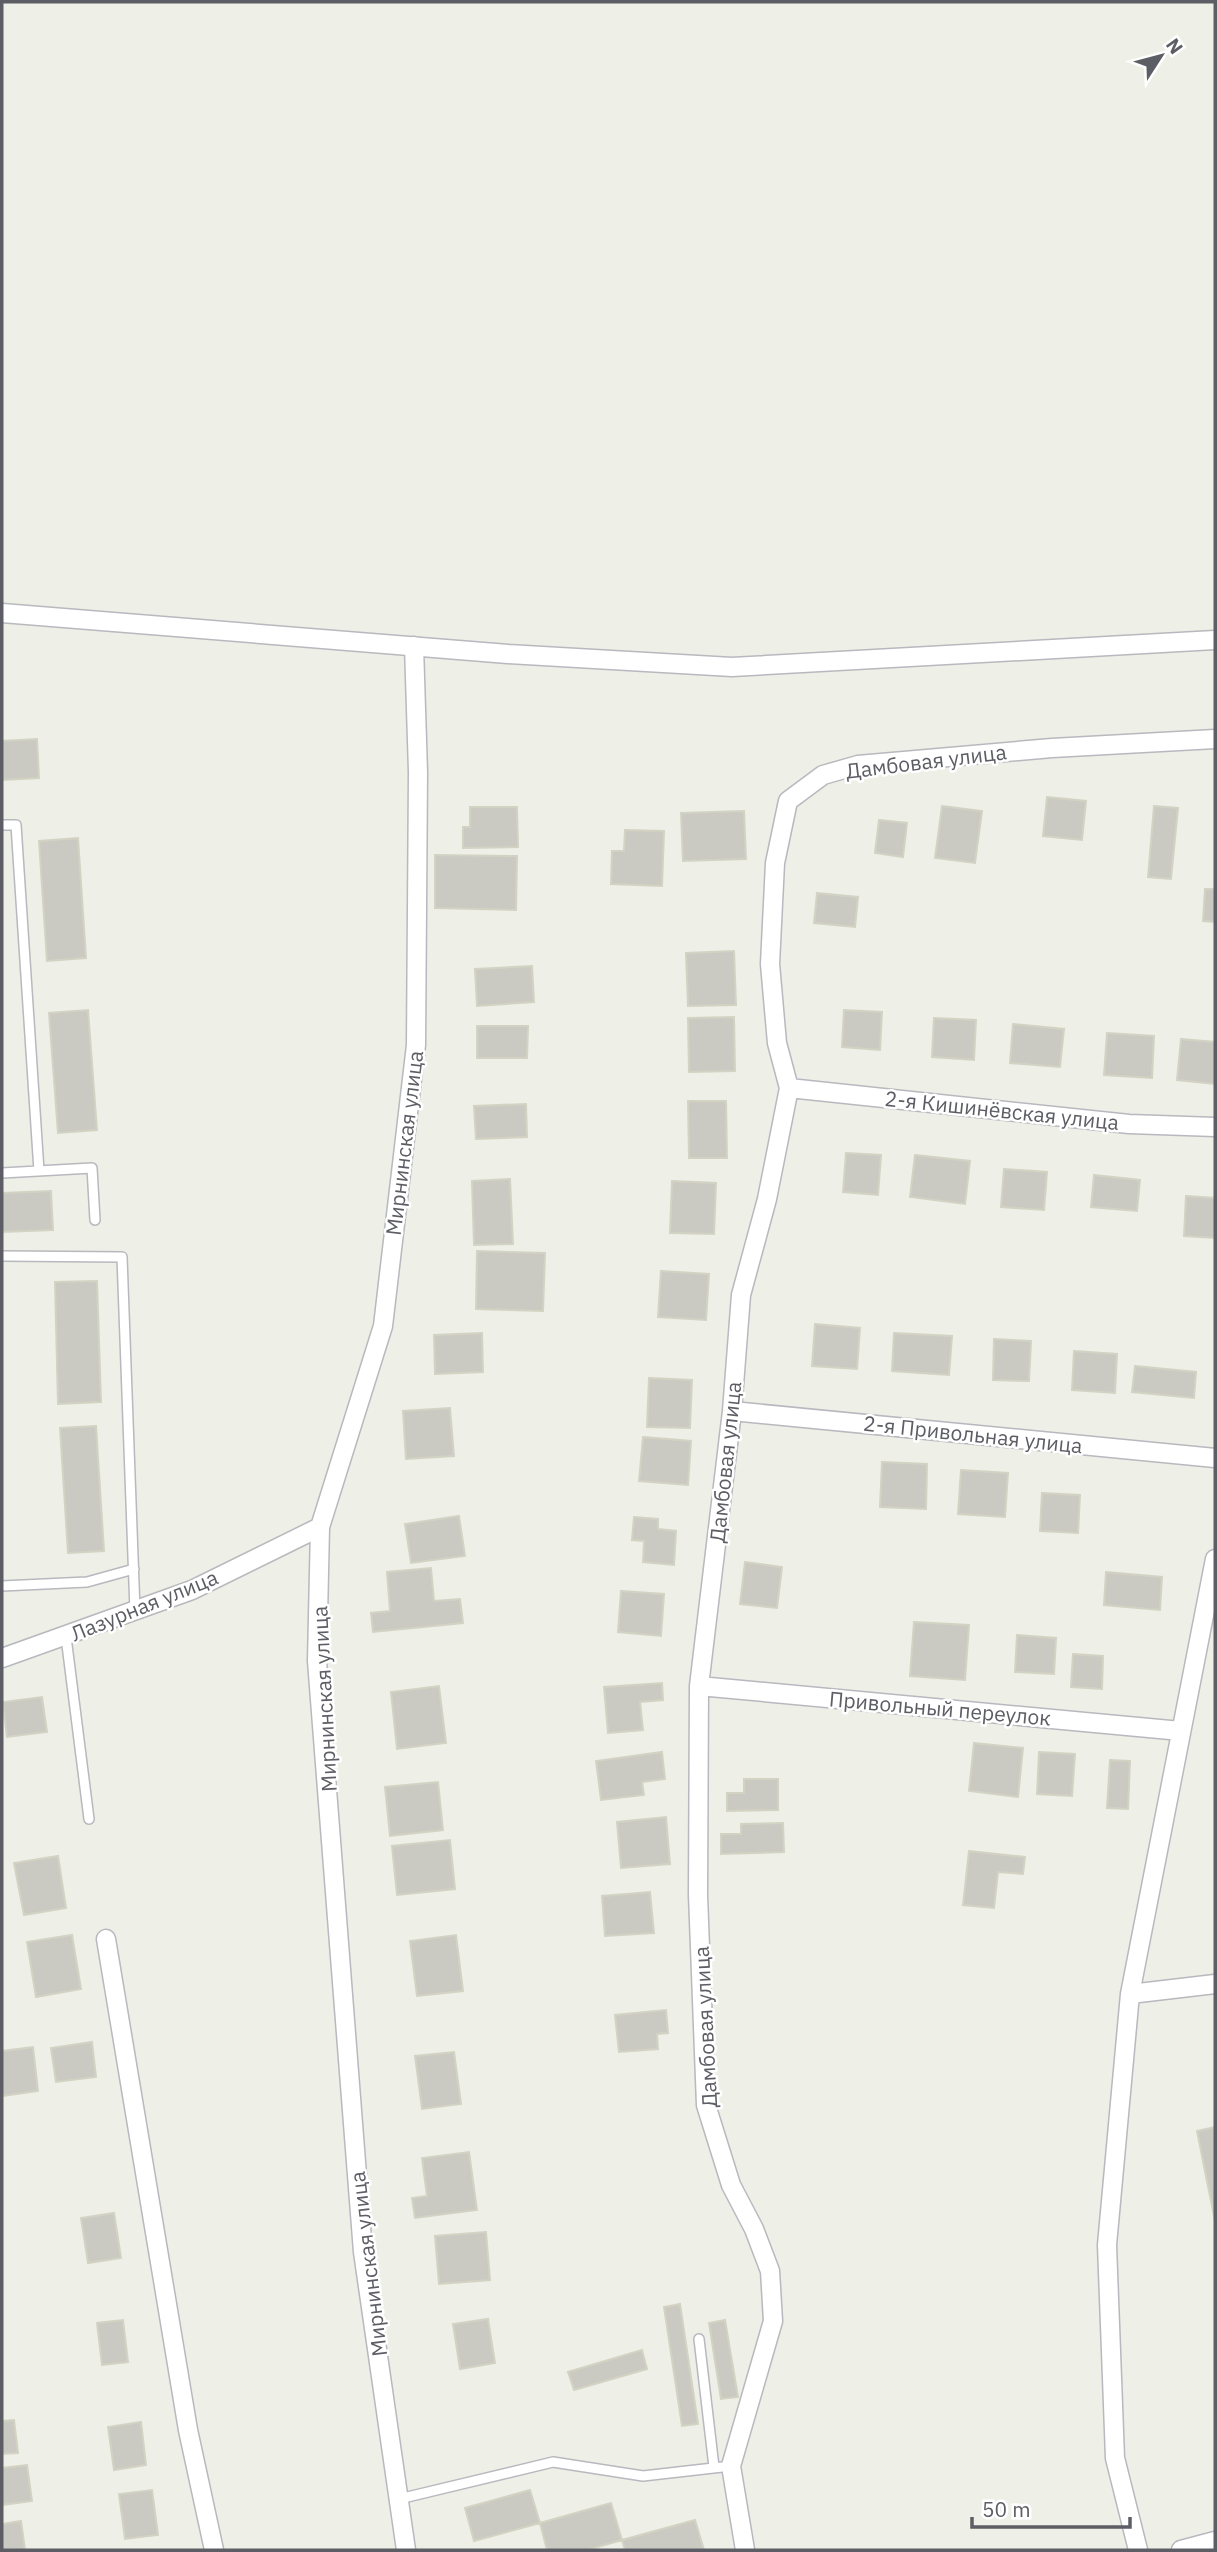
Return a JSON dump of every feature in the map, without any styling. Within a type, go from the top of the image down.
[{"type":"street","points":[[2,613],[414,646],[732,667],[1215,640]]},
{"type":"street","name":"Мирнинская улица","points":[[406,2550],[363,2252],[317,1661],[320,1527],[383,1326],[416,1045],[418,772],[414,646]]},
{"type":"street","name":"Дамбовая улица","points":[[745,2550],[722,2467],[774,2321],[770,2271],[754,2229],[731,2185],[706,2105],[698,1895],[699,1686],[732,1411],[741,1295],[766,1199],[789,1088],[777,1044],[770,964],[775,863],[788,801],[822,775],[858,765],[1052,748],[1215,739]]},
{"type":"street","name":"2-я Кишинёвская улица","points":[[789,1088],[1129,1124],[1215,1127]]},
{"type":"street","name":"2-я Привольная улица","points":[[732,1411],[1215,1458]]},
{"type":"street","name":"Лазурная улица","points":[[2,1658],[192,1590],[320,1527]]},
{"type":"street","points":[[1138,2550],[1115,2458],[1107,2245],[1130,1994],[1215,1559]]},
{"type":"street","name":"Привольный переулок","points":[[699,1686],[1181,1731]]},
{"type":"street","points":[[106,1939],[188,2430],[214,2550]]},
{"type":"street","points":[[1130,1994],[1215,1984]]},
{"type":"street","points":[[1181,2550],[1215,2541]]},
{"type":"lane","points":[[2,825],[16,825],[39,1171]]},
{"type":"lane","points":[[2,1173],[92,1168],[95,1220]]},
{"type":"lane","points":[[2,1256],[122,1257],[135,1611]]},
{"type":"lane","points":[[2,1586],[87,1582],[134,1569]]},
{"type":"lane","points":[[66,1637],[89,1819]]},
{"type":"lane","points":[[399,2500],[553,2462],[643,2476],[722,2467],[699,2339]]},
{"type":"building","points":[[37,739],[39,778],[2,780],[2,741]]},
{"type":"building","points":[[1047,797],[1086,801],[1082,840],[1043,836]]},
{"type":"building","points":[[942,806],[982,811],[975,863],[935,858]]},
{"type":"building","points":[[1154,806],[1178,808],[1171,879],[1148,877]]},
{"type":"building","points":[[470,807],[517,807],[518,847],[463,848],[463,827],[470,827]]},
{"type":"building","points":[[744,811],[746,859],[683,861],[681,813]]},
{"type":"building","points":[[879,820],[907,823],[903,857],[875,853]]},
{"type":"building","points":[[625,830],[664,831],[662,886],[611,884],[612,851],[624,851]]},
{"type":"building","points":[[78,838],[86,958],[47,961],[39,841]]},
{"type":"building","points":[[435,855],[517,856],[516,910],[435,908]]},
{"type":"building","points":[[1205,889],[1215,889],[1215,922],[1203,921]]},
{"type":"building","points":[[817,893],[858,897],[855,927],[814,923]]},
{"type":"building","points":[[734,951],[736,1005],[688,1006],[686,953]]},
{"type":"building","points":[[532,966],[534,1002],[477,1006],[475,969]]},
{"type":"building","points":[[88,1010],[97,1130],[58,1133],[49,1013]]},
{"type":"building","points":[[844,1010],[882,1012],[880,1050],[842,1047]]},
{"type":"building","points":[[734,1017],[735,1071],[689,1072],[688,1018]]},
{"type":"building","points":[[934,1018],[976,1020],[974,1060],[932,1057]]},
{"type":"building","points":[[1013,1024],[1064,1029],[1060,1067],[1010,1063]]},
{"type":"building","points":[[477,1026],[528,1026],[527,1058],[477,1058]]},
{"type":"building","points":[[1107,1033],[1154,1036],[1152,1078],[1104,1075]]},
{"type":"building","points":[[1181,1039],[1215,1042],[1215,1084],[1177,1080]]},
{"type":"building","points":[[688,1101],[726,1101],[727,1158],[689,1158]]},
{"type":"building","points":[[526,1104],[527,1137],[476,1139],[474,1106]]},
{"type":"building","points":[[846,1153],[881,1155],[878,1195],[843,1192]]},
{"type":"building","points":[[915,1155],[970,1161],[965,1204],[910,1197]]},
{"type":"building","points":[[1004,1169],[1047,1172],[1044,1210],[1001,1207]]},
{"type":"building","points":[[1094,1175],[1140,1180],[1137,1211],[1091,1207]]},
{"type":"building","points":[[510,1179],[513,1244],[474,1245],[472,1181]]},
{"type":"building","points":[[672,1181],[716,1183],[714,1234],[670,1233]]},
{"type":"building","points":[[51,1191],[53,1230],[2,1232],[2,1193]]},
{"type":"building","points":[[1186,1196],[1215,1198],[1215,1238],[1184,1236]]},
{"type":"building","points":[[477,1251],[545,1253],[543,1311],[476,1309]]},
{"type":"building","points":[[661,1271],[709,1274],[706,1320],[658,1317]]},
{"type":"building","points":[[97,1281],[101,1402],[58,1404],[55,1282]]},
{"type":"building","points":[[815,1324],[860,1328],[857,1369],[812,1366]]},
{"type":"building","points":[[482,1333],[483,1372],[435,1374],[434,1335]]},
{"type":"building","points":[[894,1333],[952,1336],[949,1375],[892,1371]]},
{"type":"building","points":[[994,1339],[1031,1341],[1029,1381],[993,1380]]},
{"type":"building","points":[[1074,1351],[1117,1354],[1115,1393],[1072,1390]]},
{"type":"building","points":[[1135,1366],[1196,1372],[1194,1398],[1132,1392]]},
{"type":"building","points":[[649,1378],[692,1380],[690,1428],[647,1427]]},
{"type":"building","points":[[450,1408],[454,1456],[406,1459],[403,1411]]},
{"type":"building","points":[[96,1426],[104,1551],[68,1553],[60,1428]]},
{"type":"building","points":[[643,1437],[691,1441],[688,1485],[639,1481]]},
{"type":"building","points":[[882,1462],[927,1464],[926,1509],[880,1507]]},
{"type":"building","points":[[961,1470],[1008,1473],[1005,1517],[958,1514]]},
{"type":"building","points":[[1042,1493],[1080,1495],[1078,1533],[1040,1531]]},
{"type":"building","points":[[459,1516],[465,1556],[411,1563],[405,1524]]},
{"type":"building","points":[[634,1517],[658,1519],[658,1529],[676,1531],[674,1565],[643,1562],[644,1541],[632,1540]]},
{"type":"building","points":[[745,1562],[782,1567],[777,1608],[740,1604]]},
{"type":"building","points":[[431,1568],[434,1601],[460,1599],[463,1623],[373,1632],[371,1613],[390,1611],[387,1572]]},
{"type":"building","points":[[1106,1572],[1162,1577],[1160,1610],[1104,1605]]},
{"type":"building","points":[[621,1591],[664,1594],[661,1636],[618,1632]]},
{"type":"building","points":[[914,1622],[969,1625],[965,1680],[910,1676]]},
{"type":"building","points":[[1017,1635],[1056,1638],[1054,1674],[1015,1672]]},
{"type":"building","points":[[1073,1654],[1103,1656],[1102,1689],[1071,1687]]},
{"type":"building","points":[[662,1683],[663,1700],[640,1702],[643,1730],[608,1733],[604,1687]]},
{"type":"building","points":[[439,1686],[446,1743],[397,1749],[391,1692]]},
{"type":"building","points":[[42,1697],[47,1732],[7,1737],[3,1702]]},
{"type":"building","points":[[974,1743],[1023,1748],[1018,1797],[969,1791]]},
{"type":"building","points":[[662,1752],[665,1779],[642,1782],[644,1795],[601,1800],[596,1761]]},
{"type":"building","points":[[1039,1752],[1075,1754],[1072,1796],[1037,1794]]},
{"type":"building","points":[[1110,1760],[1130,1761],[1128,1809],[1107,1808]]},
{"type":"building","points":[[744,1779],[778,1779],[778,1810],[727,1811],[727,1793],[744,1793]]},
{"type":"building","points":[[438,1782],[443,1830],[390,1836],[385,1787]]},
{"type":"building","points":[[666,1817],[670,1864],[621,1868],[617,1822]]},
{"type":"building","points":[[783,1823],[784,1852],[721,1854],[721,1834],[741,1834],[741,1824]]},
{"type":"building","points":[[450,1840],[455,1889],[397,1895],[392,1846]]},
{"type":"building","points":[[969,1851],[1025,1857],[1023,1874],[998,1872],[994,1908],[963,1905]]},
{"type":"building","points":[[58,1856],[66,1908],[24,1915],[14,1863]]},
{"type":"building","points":[[650,1892],[654,1933],[605,1936],[602,1896]]},
{"type":"building","points":[[72,1935],[81,1989],[36,1997],[27,1942]]},
{"type":"building","points":[[456,1935],[463,1991],[417,1996],[410,1941]]},
{"type":"building","points":[[666,2010],[668,2033],[657,2034],[658,2049],[619,2052],[615,2015]]},
{"type":"building","points":[[92,2042],[96,2077],[56,2082],[51,2048]]},
{"type":"building","points":[[33,2047],[38,2091],[2,2096],[2,2051]]},
{"type":"building","points":[[454,2052],[461,2104],[422,2109],[415,2056]]},
{"type":"building","points":[[1215,2127],[1215,2221],[1197,2131]]},
{"type":"building","points":[[469,2152],[477,2210],[415,2218],[412,2198],[427,2196],[422,2158]]},
{"type":"building","points":[[114,2213],[121,2258],[88,2263],[81,2218]]},
{"type":"building","points":[[486,2232],[490,2280],[439,2284],[435,2236]]},
{"type":"building","points":[[680,2304],[698,2424],[682,2426],[664,2307]]},
{"type":"building","points":[[488,2319],[495,2363],[460,2369],[453,2324]]},
{"type":"building","points":[[123,2320],[128,2362],[102,2365],[97,2323]]},
{"type":"building","points":[[725,2320],[738,2397],[721,2399],[709,2323]]},
{"type":"building","points":[[642,2350],[647,2369],[574,2390],[568,2372]]},
{"type":"building","points":[[14,2420],[18,2453],[2,2454],[2,2421]]},
{"type":"building","points":[[141,2422],[146,2465],[114,2470],[108,2427]]},
{"type":"building","points":[[27,2465],[32,2501],[2,2505],[2,2468]]},
{"type":"building","points":[[152,2490],[158,2535],[125,2539],[119,2494]]},
{"type":"building","points":[[530,2490],[540,2523],[474,2541],[465,2508]]},
{"type":"building","points":[[611,2503],[622,2540],[587,2550],[547,2550],[540,2523]]},
{"type":"building","points":[[695,2520],[704,2550],[625,2550],[622,2540]]},
{"type":"building","points":[[21,2521],[25,2550],[2,2550],[2,2524]]}]
